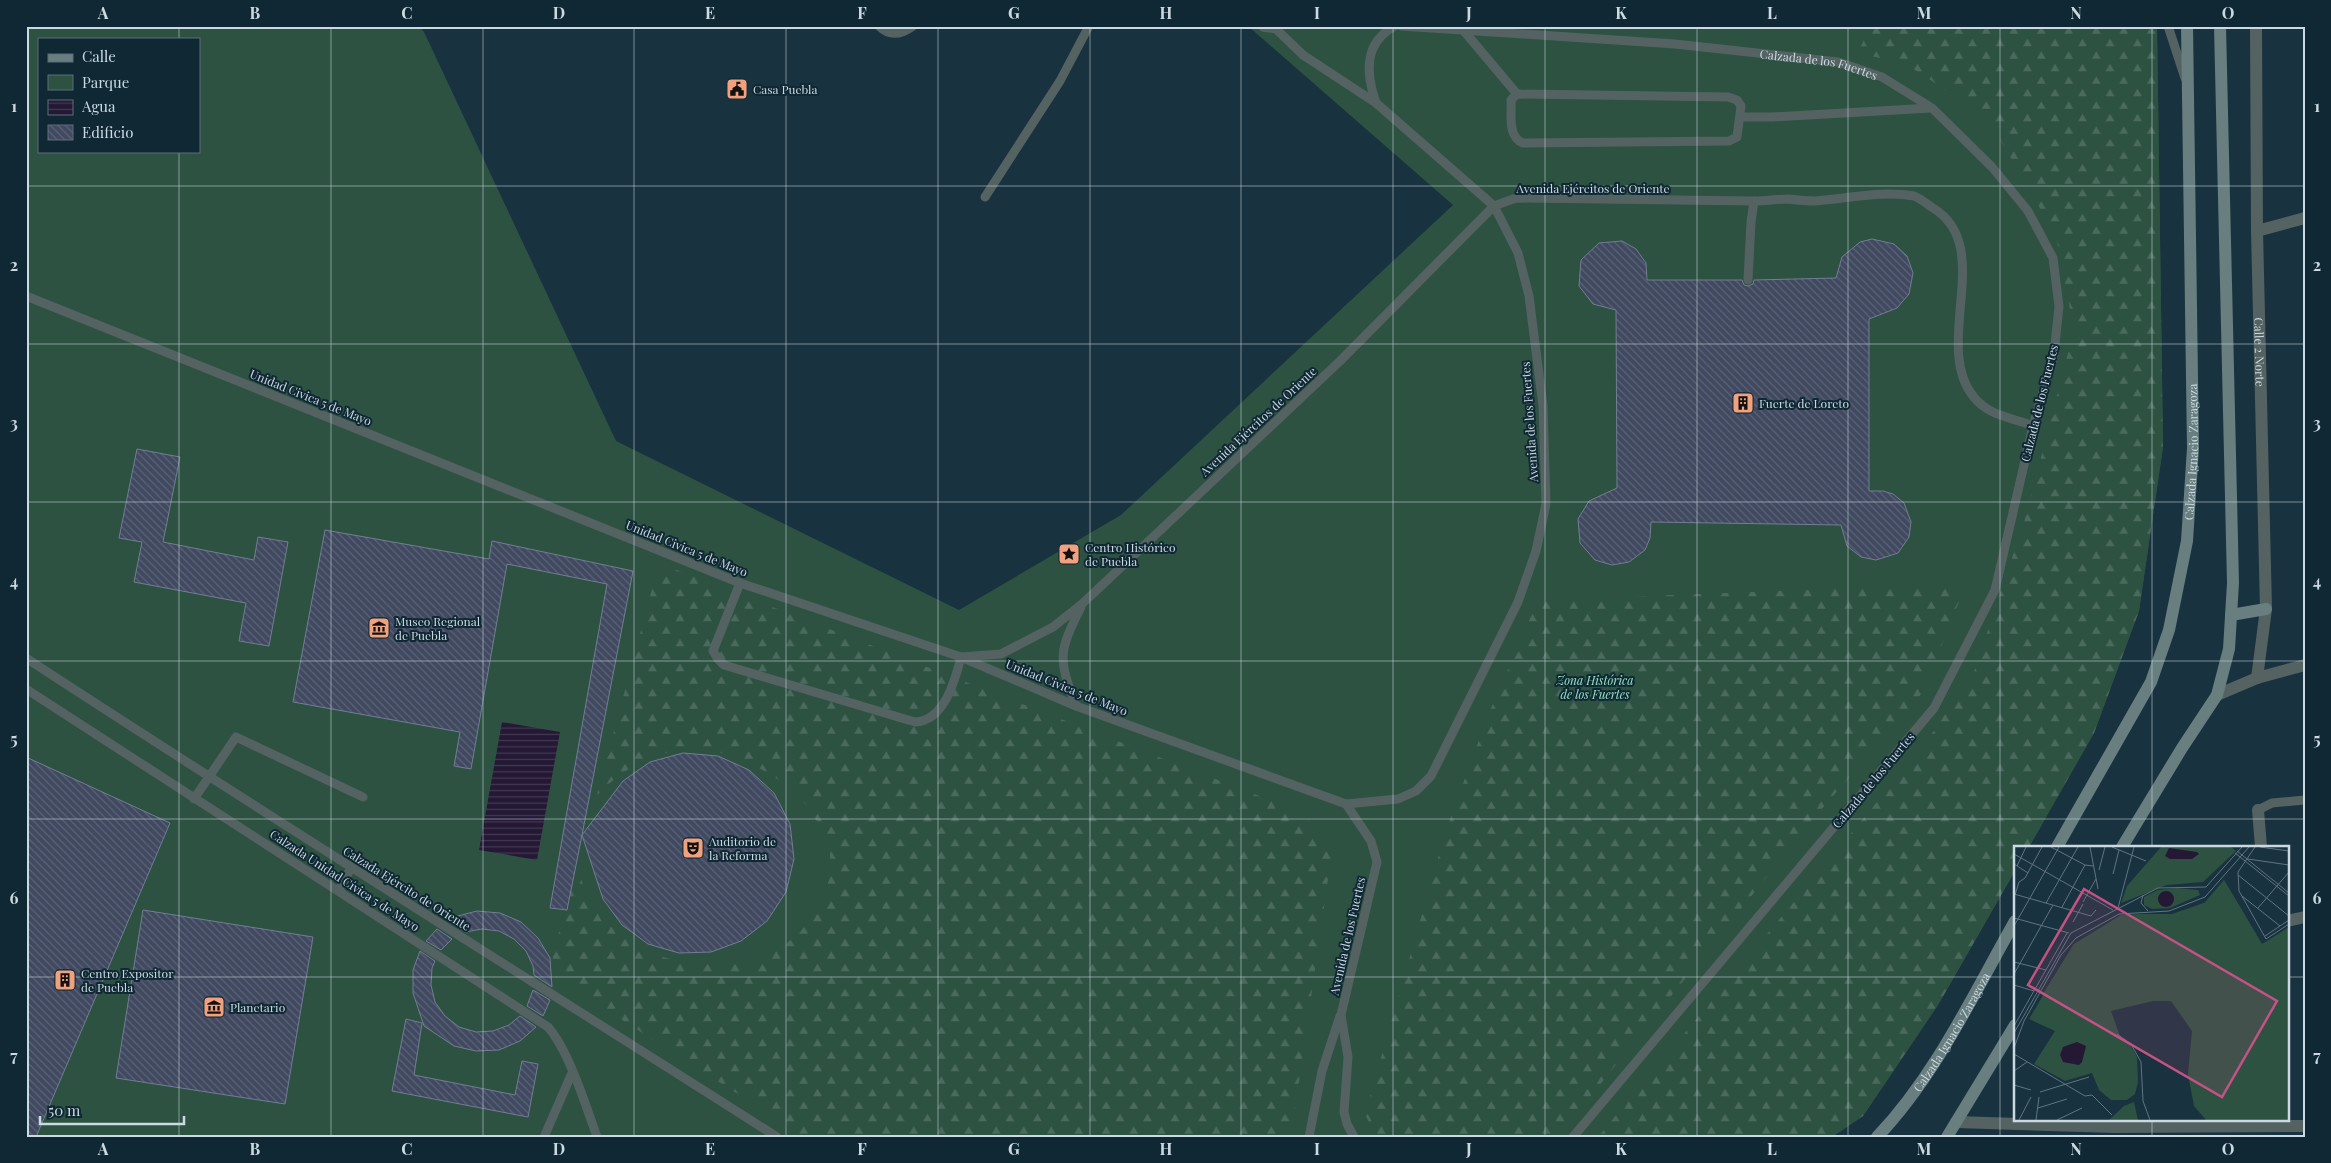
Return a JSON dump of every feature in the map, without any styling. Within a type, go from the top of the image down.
[{"type":"main road","name":"Calzada Ignacio Zaragoza","points":[[2058,846],[2151,682],[2168,630],[2187,541],[2193,448],[2187,26]]},
{"type":"main road","points":[[2123,846],[2217,694],[2229,649],[2233,583],[2220,26]]},
{"type":"main road","points":[[2231,614],[2266,609]]},
{"type":"main road","name":"Calzada Ignacio Zaragoza","points":[[1877,1137],[1892,1122],[1932,1068],[2014,923]]},
{"type":"main road","points":[[1947,1137],[2014,1026]]},
{"type":"street","name":"Calle 2 Norte","points":[[2256,26],[2257,231],[2266,609],[2258,678]]},
{"type":"street","points":[[2257,231],[2305,218]]},
{"type":"street","points":[[2217,694],[2258,678],[2305,665]]},
{"type":"street","points":[[2258,810],[2261,846]]},
{"type":"street","points":[[2288,921],[2305,917]]},
{"type":"street","points":[[1956,1122],[2305,1126]]},
{"type":"lane","points":[[879,26],[885,32],[894,34],[913,26]]},
{"type":"lane","points":[[985,198],[1060,81],[1089,26]]},
{"type":"lane","points":[[1376,103],[1368,75],[1370,56],[1384,34],[1395,26]]},
{"type":"lane","name":"Calzada de los Fuertes","points":[[1401,26],[1675,44],[1838,62],[1882,77],[1932,108],[1992,167],[2028,211],[2053,258],[2059,306],[2054,354],[2032,426],[1995,590],[1934,708],[1574,1137]]},
{"type":"lane","points":[[2168,26],[2187,86]]},
{"type":"lane","points":[[1273,27],[1303,55],[1376,103]]},
{"type":"lane","points":[[1464,31],[1517,94]]},
{"type":"lane","points":[[1517,94],[1728,97],[1736,100],[1741,106],[1741,117],[1737,137],[1729,141],[1523,143],[1516,140],[1513,135],[1511,100],[1517,94]]},
{"type":"lane","name":"Avenida de los Fuertes","points":[[1376,103],[1494,206],[1518,253],[1529,296],[1543,406],[1546,504],[1536,552],[1518,602],[1431,776]]},
{"type":"lane","points":[[1741,117],[1932,108]]},
{"type":"lane","name":"Avenida Ejércitos de Oriente","points":[[961,657],[1001,654],[1053,627],[1082,604],[1339,362],[1494,206],[1516,198],[1754,202],[1787,199],[1812,201],[1888,195],[1915,196],[1937,210],[1950,222],[1963,257],[1958,342],[1961,373],[1973,396],[1992,413],[2032,426]]},
{"type":"lane","points":[[1748,280],[1750,230],[1754,202]]},
{"type":"lane","name":"Unidad Civica 5 de Mayo","points":[[26,296],[740,583],[961,657],[1076,706],[1346,804],[1398,799],[1416,791],[1431,776]]},
{"type":"lane","points":[[740,583],[713,651],[724,665],[915,722],[931,718],[953,688],[961,657]]},
{"type":"lane","name":"Avenida Ejércitos de Oriente","points":[[1076,706],[1063,672],[1062,657],[1065,639],[1082,604]]},
{"type":"lane","name":"Calzada Ejército de Oriente","points":[[26,658],[351,868],[440,922],[776,1137]]},
{"type":"lane","name":"Calzada Unidad Cívica 5 de Mayo","points":[[26,690],[339,890],[548,1027],[555,1034],[596,1137]]},
{"type":"lane","points":[[194,799],[236,737],[363,797]]},
{"type":"lane","points":[[2258,810],[2272,803],[2305,800]]},
{"type":"lane","name":"Avenida de los Fuertes","points":[[1309,1137],[1322,1071],[1340,1015],[1377,862],[1371,841],[1346,804]]},
{"type":"lane","points":[[339,890],[351,868]]},
{"type":"lane","name":"Avenida de los Fuertes","points":[[1340,1015],[1348,1057],[1344,1112],[1347,1124],[1354,1137]]},
{"type":"lane","points":[[544,1137],[572,1073]]},
{"type":"green space","name":"Zona Histórica de los Fuertes","points":[[26,26],[419,26],[424,32],[616,441],[959,610],[1121,515],[1453,205],[1248,26],[2157,26],[2163,447],[2139,611],[2094,733],[2030,846],[2014,846],[2014,873],[1938,1005],[1863,1116],[1832,1137],[26,1137]]},
{"type":"green space","points":[[1870,26],[2157,26],[2163,447],[2139,611],[2094,733],[2030,846],[2014,846],[2014,873],[1938,1005],[1863,1116],[1832,1137],[1598,1137],[1922,748],[1974,672],[2025,519],[2074,330],[2056,236],[1987,117],[1906,64],[1858,53]]},
{"type":"green space","points":[[659,563],[1303,813],[1332,851],[1291,1137],[805,1137],[549,973],[576,862],[584,888],[593,906],[616,932],[633,945],[661,957],[719,965],[743,963],[761,957],[778,949],[793,938],[818,909],[830,874],[830,852],[808,807],[775,777],[734,757],[696,750],[677,751],[660,755],[643,761],[627,770],[597,795]]},
{"type":"green space","points":[[1966,584],[1923,692],[1814,818],[1558,1137],[1376,1137],[1365,1114],[1446,830],[1489,713],[1538,600]]},
{"type":"water","points":[[502,722],[560,732],[537,860],[479,850]]},
{"type":"building","name":"Fuerte de Loreto","points":[[1872,239],[1894,244],[1907,256],[1913,273],[1909,294],[1897,308],[1869,319],[1869,491],[1883,491],[1893,494],[1904,503],[1911,522],[1909,537],[1898,553],[1876,560],[1861,557],[1847,546],[1841,525],[1651,522],[1650,538],[1645,550],[1629,562],[1612,565],[1595,560],[1580,543],[1578,519],[1589,501],[1617,488],[1616,310],[1593,304],[1579,286],[1581,260],[1599,243],[1622,241],[1636,249],[1646,263],[1647,280],[1742,280],[1744,285],[1748,286],[1753,284],[1754,280],[1836,278],[1842,257],[1860,242]]},
{"type":"building","points":[[137,449],[180,457],[163,542],[254,560],[258,537],[288,542],[269,646],[239,641],[246,603],[134,582],[142,542],[119,538]]},
{"type":"building","points":[[325,530],[489,559],[492,541],[633,571],[567,910],[550,908],[607,584],[507,564],[471,769],[454,766],[460,732],[293,702]]},
{"type":"building","name":"Auditorio de la Reforma","points":[[683,753],[718,756],[749,770],[774,793],[790,824],[794,859],[786,892],[767,921],[741,941],[711,952],[679,953],[648,944],[622,925],[603,899],[582,835],[623,781],[650,762]]},
{"type":"building","name":"Centro Expositor de Puebla","points":[[26,757],[170,823],[36,1137],[26,1137]]},
{"type":"building","name":"Planetario","points":[[143,910],[313,937],[285,1104],[116,1078]]},
{"type":"building","points":[[477,911],[500,913],[521,922],[538,938],[550,958],[552,987],[534,975],[533,966],[526,951],[514,939],[499,931],[482,929],[465,932],[448,921],[454,917]]},
{"type":"building","points":[[437,929],[452,939],[441,950],[426,941]]},
{"type":"building","points":[[420,951],[435,961],[432,968],[431,985],[435,1002],[445,1016],[459,1027],[476,1032],[493,1031],[509,1025],[520,1016],[536,1027],[520,1041],[499,1050],[476,1051],[454,1046],[424,1026],[413,993],[413,970]]},
{"type":"building","points":[[533,990],[550,1000],[543,1016],[527,1006]]},
{"type":"building","points":[[406,1019],[422,1023],[414,1075],[515,1095],[522,1061],[538,1064],[528,1117],[392,1091]]},
{"type":"place","name":"Casa Puebla","points":[[737,89]]},
{"type":"place","name":"Fuerte de Loreto","points":[[1743,403]]},
{"type":"place","name":"Centro Histórico de Puebla","points":[[1069,554]]},
{"type":"place","name":"Museo Regional de Puebla","points":[[379,628]]},
{"type":"place","name":"Auditorio de la Reforma","points":[[693,848]]},
{"type":"place","name":"Centro Expositor de Puebla","points":[[65,980]]},
{"type":"place","name":"Planetario","points":[[214,1007]]}]
